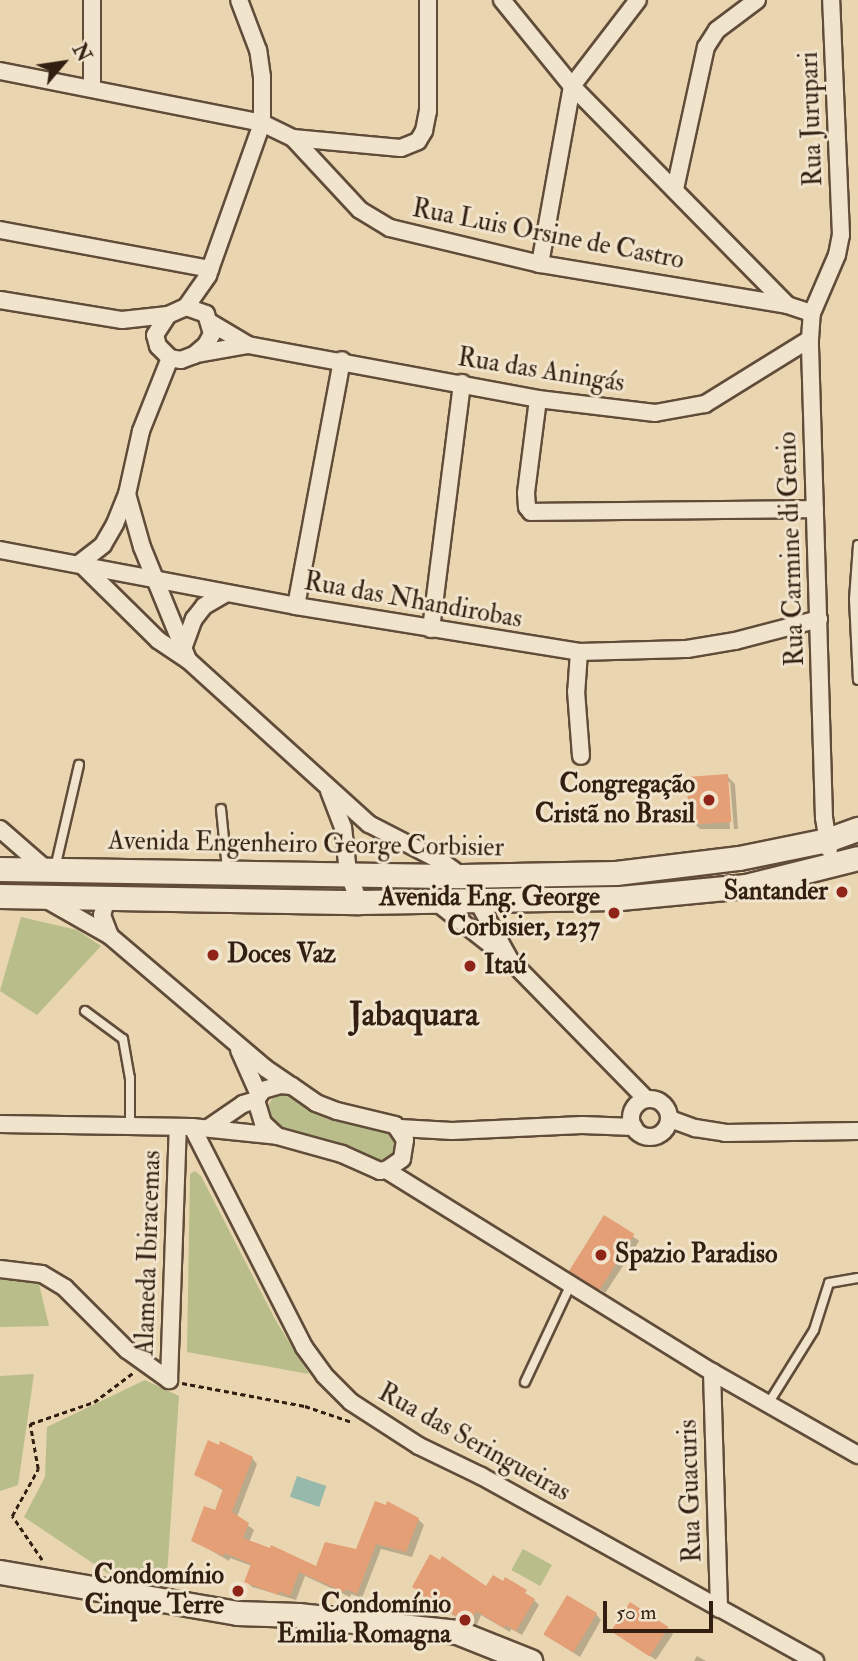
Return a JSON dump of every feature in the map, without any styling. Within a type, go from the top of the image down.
[{"type":"main road","name":"Avenida Engenheiro George Corbisier","points":[[0,869],[348,872],[462,876],[604,873],[678,867],[827,840],[858,829]]},
{"type":"main road","name":"Avenida Engenheiro George Corbisier","points":[[0,896],[359,902],[681,894],[746,886],[858,858]]},
{"type":"main road","points":[[0,1572],[237,1614],[325,1617],[441,1633],[457,1632],[528,1661]]},
{"type":"main road","points":[[441,1633],[453,1643],[498,1661]]},
{"type":"street","points":[[92,0],[92,87]]},
{"type":"street","points":[[0,300],[122,320],[168,315],[186,307],[209,272],[262,123],[262,77],[258,50],[239,0]]},
{"type":"street","points":[[0,71],[92,87],[262,123],[293,138],[384,148],[410,146],[418,141],[424,131],[428,111],[428,0]]},
{"type":"street","points":[[502,0],[572,86],[787,305]]},
{"type":"street","points":[[540,264],[572,86],[638,0]]},
{"type":"street","points":[[675,189],[706,47],[718,30],[758,0]]},
{"type":"street","name":"Rua Jurupari","points":[[831,0],[841,235]]},
{"type":"street","name":"Rua Luis Orsine de Castro","points":[[293,138],[360,210],[390,228],[540,264],[787,305],[812,313]]},
{"type":"street","points":[[0,230],[209,272]]},
{"type":"street","points":[[841,235],[858,235]]},
{"type":"street","name":"Rua Carmine di Genio","points":[[832,866],[824,818],[810,340],[812,313],[837,255],[841,235]]},
{"type":"street","points":[[122,320],[170,358],[181,360],[194,355],[206,345],[212,334],[208,318],[209,272]]},
{"type":"street","points":[[186,307],[208,318]]},
{"type":"street","points":[[158,346],[155,335],[168,315]]},
{"type":"street","name":"Rua das Aningás","points":[[208,318],[248,345]]},
{"type":"street","name":"Rua das Aningás","points":[[194,355],[248,345],[342,360],[538,399],[655,413],[705,404],[810,340]]},
{"type":"street","points":[[170,358],[141,430],[127,494],[111,535],[80,564],[158,640],[186,653],[369,824],[441,861],[462,876],[510,960]]},
{"type":"street","points":[[296,606],[342,360]]},
{"type":"street","points":[[431,629],[462,383]]},
{"type":"street","points":[[538,399],[526,493],[527,507],[531,512],[815,509]]},
{"type":"street","points":[[127,494],[135,528],[186,653]]},
{"type":"street","name":"Rua das Nhandirobas","points":[[0,550],[225,594],[579,652],[687,649],[735,641],[819,619]]},
{"type":"street","points":[[186,653],[194,619],[204,606],[225,594]]},
{"type":"street","points":[[579,652],[576,691],[581,756]]},
{"type":"street","points":[[327,786],[344,834],[348,872],[359,902]]},
{"type":"street","points":[[344,834],[369,824]]},
{"type":"street","points":[[0,829],[51,870]]},
{"type":"street","points":[[42,897],[110,936],[234,1042],[316,1103],[337,1111],[402,1134],[633,1120]]},
{"type":"street","points":[[107,898],[102,915],[110,936]]},
{"type":"street","points":[[435,901],[510,960],[646,1099],[663,1103],[670,1119],[695,1128],[725,1133],[858,1130]]},
{"type":"street","points":[[234,1042],[258,1097],[263,1123],[276,1136]]},
{"type":"street","points":[[193,1128],[258,1097],[273,1086],[292,1086]]},
{"type":"street","points":[[646,1099],[636,1105],[633,1120],[643,1136],[655,1137],[665,1130],[670,1119]]},
{"type":"street","points":[[0,1124],[193,1128],[276,1136],[318,1146],[367,1167],[386,1170],[712,1372],[858,1455]]},
{"type":"street","name":"Alameda Ibiracemas","points":[[169,1380],[193,1128]]},
{"type":"street","name":"Rua das Seringueiras","points":[[193,1128],[304,1347],[324,1375],[351,1402],[407,1439],[815,1661]]},
{"type":"street","points":[[386,1170],[402,1159],[402,1134]]},
{"type":"street","points":[[0,1269],[20,1269],[42,1274],[65,1288],[145,1363],[169,1380]]},
{"type":"street","name":"Rua Guacuris","points":[[712,1372],[719,1609]]},
{"type":"lane","points":[[858,545],[854,599],[858,680]]},
{"type":"lane","points":[[51,870],[79,765]]},
{"type":"lane","points":[[221,809],[228,872]]},
{"type":"lane","points":[[85,1011],[123,1039],[130,1078],[130,1126]]},
{"type":"lane","points":[[768,1404],[814,1329],[829,1283],[858,1278]]},
{"type":"lane","points":[[525,1382],[571,1284]]},
{"type":"path","points":[[57,1581],[12,1516],[38,1469],[30,1424],[94,1402],[145,1363]]},
{"type":"path","points":[[169,1380],[201,1389],[305,1406],[359,1426]]},
{"type":"green space","points":[[21,917],[77,930],[101,946],[37,1015],[0,991]]},
{"type":"green space","points":[[282,1092],[339,1120],[387,1130],[397,1140],[398,1155],[381,1166],[278,1131],[267,1114],[267,1107],[275,1094]]},
{"type":"green space","points":[[195,1171],[201,1176],[276,1321],[309,1374],[187,1352],[190,1174]]},
{"type":"green space","points":[[0,1280],[38,1280],[49,1326],[0,1327]]},
{"type":"green space","points":[[34,1374],[18,1485],[0,1491],[0,1376]]},
{"type":"green space","points":[[145,1380],[179,1396],[166,1590],[115,1578],[24,1517],[45,1477],[47,1427]]},
{"type":"green space","points":[[523,1549],[552,1565],[540,1586],[511,1570]]},
{"type":"shaded area","points":[[297,1476],[326,1486],[319,1507],[290,1497]]},
{"type":"building","name":"Congregação Cristã no Brasil","points":[[728,774],[731,822],[689,825],[686,777]]},
{"type":"building","name":"Spazio Paradiso","points":[[604,1215],[635,1234],[600,1290],[569,1271]]},
{"type":"building","points":[[208,1440],[219,1445],[220,1441],[253,1457],[232,1512],[249,1523],[243,1538],[270,1548],[271,1545],[316,1566],[325,1542],[356,1549],[375,1501],[386,1505],[387,1501],[419,1518],[406,1552],[376,1544],[357,1594],[346,1589],[344,1592],[299,1572],[290,1596],[279,1591],[278,1595],[244,1582],[251,1564],[225,1553],[223,1556],[191,1541],[204,1506],[215,1510],[223,1489],[194,1475]]},
{"type":"building","points":[[430,1554],[440,1560],[442,1556],[486,1586],[493,1575],[503,1581],[505,1577],[527,1590],[525,1593],[535,1599],[516,1631],[506,1625],[504,1628],[476,1611],[471,1622],[459,1618],[412,1587]]},
{"type":"building","points":[[567,1595],[597,1613],[573,1652],[543,1634]]},
{"type":"building","points":[[630,1602],[669,1627],[650,1656],[611,1631]]},
{"type":"place","name":"Congregação Cristã no Brasil","points":[[709,800]]},
{"type":"place","name":"Santander","points":[[842,892]]},
{"type":"place","name":"Avenida Eng. George Corbisier, 1237","points":[[614,913]]},
{"type":"place","name":"Doces Vaz","points":[[213,955]]},
{"type":"place","name":"Itaú","points":[[470,966]]},
{"type":"place","name":"Spazio Paradiso","points":[[601,1255]]},
{"type":"place","name":"Condomínio Cinque Terre","points":[[238,1591]]},
{"type":"place","name":"Condomínio Emilia Romagna","points":[[465,1620]]},
{"type":"district","name":"Jabaquara","points":[[414,1015]]}]
